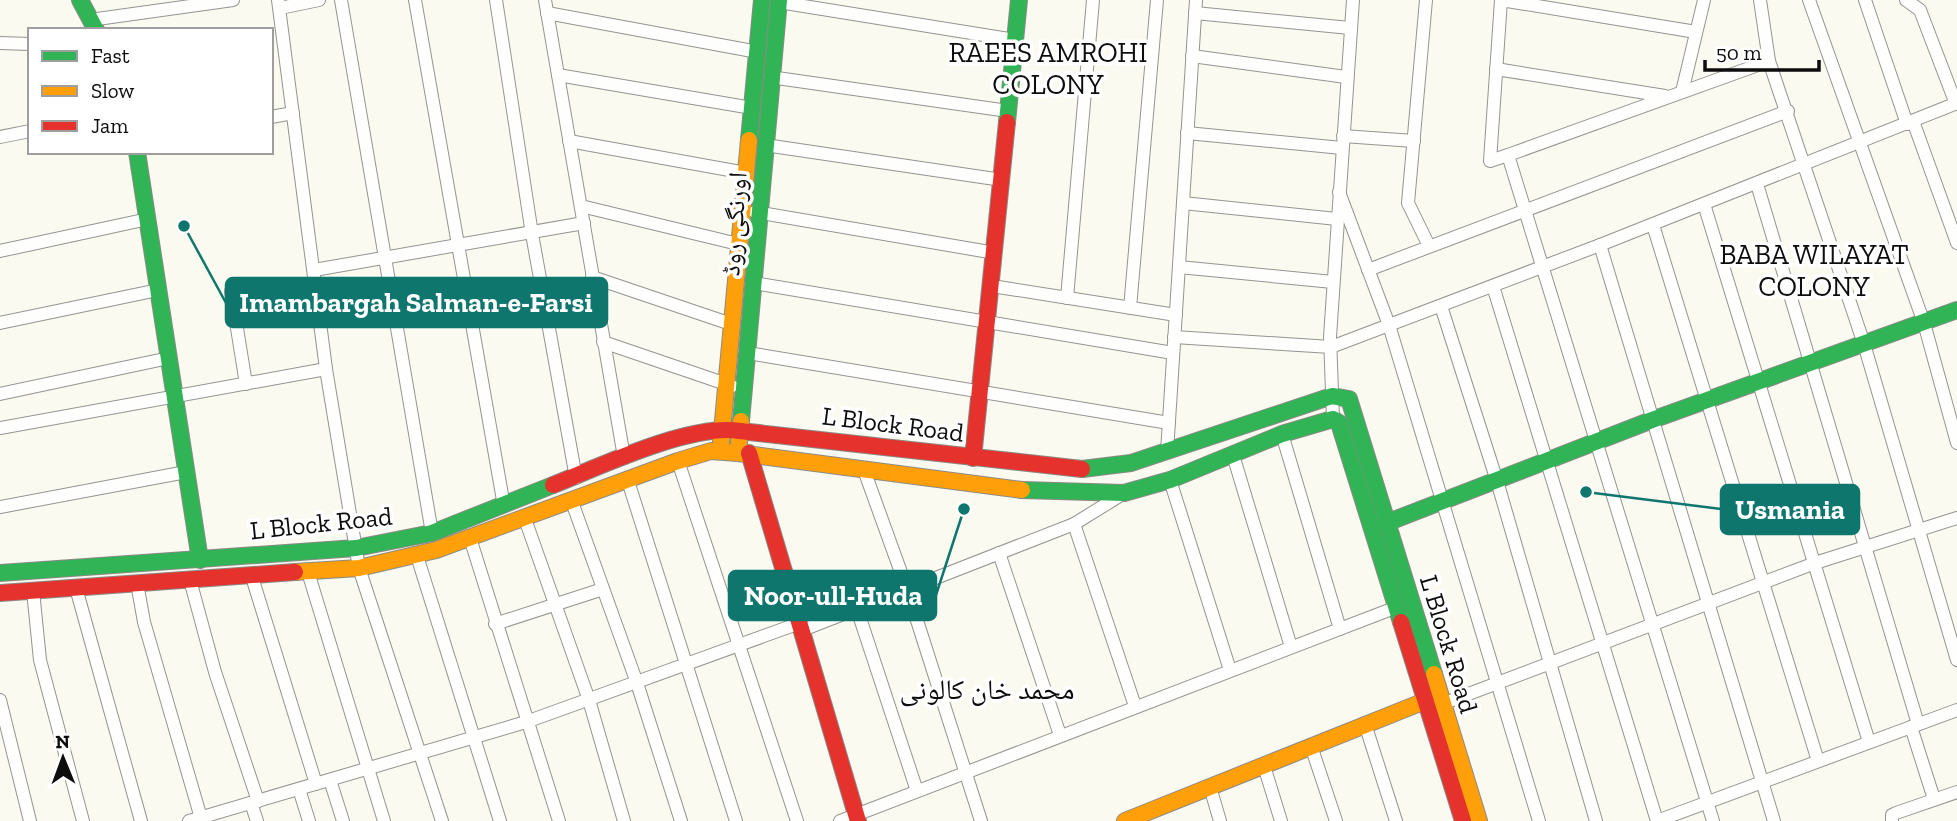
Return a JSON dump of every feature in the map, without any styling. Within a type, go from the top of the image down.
[{"type":"main road","points":[[80,0],[93,25]]},
{"type":"main road","name":"اورنگی روڈ","points":[[736,452],[722,428],[762,0]]},
{"type":"main road","points":[[973,458],[1019,0]]},
{"type":"main road","name":"اورنگی روڈ","points":[[736,452],[748,353],[770,77],[779,1]]},
{"type":"main road","points":[[137,154],[200,560]]},
{"type":"main road","points":[[1386,523],[1652,420],[1957,310]]},
{"type":"main road","name":"L Block Road","points":[[0,573],[356,548],[432,533],[624,457],[722,428],[1075,470],[1131,463],[1332,396],[1349,399],[1352,406],[1479,821]]},
{"type":"main road","name":"L Block Road","points":[[0,593],[359,568],[417,556],[572,502],[678,461],[736,452],[1046,493],[1124,493],[1170,480],[1282,434],[1333,419],[1339,423],[1463,821]]},
{"type":"main road","points":[[736,452],[799,628],[857,818]]},
{"type":"main road","points":[[1125,821],[1160,814],[1210,787],[1425,701]]},
{"type":"street","points":[[93,25],[233,0]]},
{"type":"street","points":[[318,0],[279,4],[327,369],[359,568],[442,821]]},
{"type":"street","points":[[341,0],[432,533]]},
{"type":"street","points":[[415,0],[505,506]]},
{"type":"street","points":[[496,0],[532,234],[576,478]]},
{"type":"street","points":[[545,0],[624,457]]},
{"type":"street","points":[[1067,298],[1093,0]]},
{"type":"street","points":[[1130,308],[1157,0]]},
{"type":"street","points":[[1333,419],[1331,347],[1337,219],[1353,0]]},
{"type":"street","points":[[1426,0],[1408,203],[1429,246]]},
{"type":"street","points":[[1696,32],[1502,0],[1490,161],[1769,61]]},
{"type":"street","points":[[1682,92],[1703,0]]},
{"type":"street","points":[[1760,0],[1769,61],[1788,111],[1864,344],[1957,660]]},
{"type":"street","points":[[1809,0],[1924,323],[1957,443]]},
{"type":"street","points":[[1865,0],[1957,243]]},
{"type":"street","points":[[779,1],[1015,40]]},
{"type":"street","points":[[1174,337],[1331,347],[1600,246],[1956,103],[1920,10],[1912,2]]},
{"type":"street","points":[[1167,452],[1195,6],[1350,28]]},
{"type":"street","points":[[547,13],[758,52]]},
{"type":"street","points":[[0,43],[28,44]]},
{"type":"street","points":[[273,51],[285,49]]},
{"type":"street","points":[[1192,56],[1346,77]]},
{"type":"street","points":[[1496,69],[1669,97]]},
{"type":"street","points":[[558,75],[752,108]]},
{"type":"street","points":[[770,77],[1009,111]]},
{"type":"street","points":[[1368,270],[1788,111]]},
{"type":"street","points":[[273,117],[293,113]]},
{"type":"street","points":[[0,137],[28,131]]},
{"type":"street","points":[[1188,133],[1342,142],[1414,141]]},
{"type":"street","points":[[569,141],[746,173]]},
{"type":"street","points":[[765,145],[1002,180]]},
{"type":"street","points":[[1508,155],[1713,821]]},
{"type":"street","points":[[1757,184],[1867,546],[1934,799]]},
{"type":"street","points":[[1339,192],[1389,325],[1539,821]]},
{"type":"street","points":[[1183,202],[1337,219]]},
{"type":"street","points":[[1704,205],[1869,742]]},
{"type":"street","points":[[581,206],[738,244]]},
{"type":"street","points":[[741,210],[995,253]]},
{"type":"street","points":[[0,251],[148,219]]},
{"type":"street","points":[[314,270],[584,223]]},
{"type":"street","points":[[1653,225],[1818,761]]},
{"type":"street","points":[[1600,246],[1774,821]]},
{"type":"street","points":[[1179,267],[1334,282]]},
{"type":"street","points":[[592,277],[731,324]]},
{"type":"street","points":[[754,283],[1173,353]]},
{"type":"street","points":[[992,286],[1176,315]]},
{"type":"street","points":[[1493,286],[1657,821],[1957,710]]},
{"type":"street","points":[[0,323],[158,290]]},
{"type":"street","points":[[231,291],[246,384]]},
{"type":"street","points":[[1441,306],[1497,481],[1596,821]]},
{"type":"street","points":[[603,342],[744,390]]},
{"type":"street","points":[[748,353],[1169,423]]},
{"type":"street","points":[[0,394],[169,358]]},
{"type":"street","points":[[0,428],[327,369]]},
{"type":"street","points":[[1282,434],[1339,629]]},
{"type":"street","points":[[1233,455],[1291,647]]},
{"type":"street","points":[[678,461],[797,821]]},
{"type":"street","points":[[864,470],[907,589],[981,821]]},
{"type":"street","points":[[0,507],[186,472]]},
{"type":"street","points":[[1170,480],[1230,670]]},
{"type":"street","points":[[628,481],[736,821]]},
{"type":"street","points":[[137,583],[144,622],[195,820],[526,722],[739,646],[857,609],[1074,524],[1124,493]]},
{"type":"street","points":[[572,502],[637,683],[681,821]]},
{"type":"street","points":[[1442,704],[1762,582],[1957,518]]},
{"type":"street","points":[[525,519],[589,700],[624,821]]},
{"type":"street","points":[[1074,524],[1135,706]]},
{"type":"street","points":[[470,538],[559,821]]},
{"type":"street","points":[[999,553],[1060,734]]},
{"type":"street","points":[[417,556],[476,737],[500,821]]},
{"type":"street","points":[[308,572],[384,821]]},
{"type":"street","points":[[252,577],[316,784]]},
{"type":"street","points":[[190,580],[255,802],[257,821]]},
{"type":"street","points":[[76,588],[141,821]]},
{"type":"street","points":[[495,624],[603,589]]},
{"type":"street","points":[[33,591],[40,660],[83,821]]},
{"type":"street","points":[[840,821],[857,818],[965,771],[1397,607]]},
{"type":"street","points":[[857,609],[917,791]]},
{"type":"street","points":[[0,700],[30,821]]},
{"type":"street","points":[[1365,724],[1396,821]]},
{"type":"street","points":[[1311,746],[1336,821]]},
{"type":"street","points":[[1264,766],[1281,821]]},
{"type":"street","points":[[330,780],[343,821]]},
{"type":"street","points":[[1210,787],[1220,821]]},
{"type":"street","points":[[299,789],[309,821]]},
{"type":"street","points":[[1892,821],[1892,815],[1896,813],[1957,792]]},
{"type":"traffic: fast","points":[[80,0],[95,28]]},
{"type":"traffic: fast","points":[[749,140],[762,0]]},
{"type":"traffic: fast","points":[[741,421],[779,0]]},
{"type":"traffic: fast","points":[[1007,122],[1019,0]]},
{"type":"traffic: fast","points":[[137,154],[200,560]]},
{"type":"traffic: fast","points":[[1386,523],[1652,420],[1957,310]]},
{"type":"traffic: fast","points":[[1082,469],[1131,463],[1332,396],[1349,399],[1434,674]]},
{"type":"traffic: fast","points":[[1022,490],[1124,493],[1170,480],[1282,434],[1333,419],[1339,423],[1401,622]]},
{"type":"traffic: fast","points":[[0,573],[356,548],[432,533],[553,485]]},
{"type":"traffic: slow","points":[[721,442],[749,140]]},
{"type":"traffic: slow","points":[[295,572],[359,568],[436,550],[678,461],[711,451],[738,453],[741,421]]},
{"type":"traffic: slow","points":[[738,453],[1022,490]]},
{"type":"traffic: slow","points":[[1434,674],[1479,821]]},
{"type":"traffic: slow","points":[[1125,821],[1425,701]]},
{"type":"traffic: jam","points":[[973,458],[1007,122]]},
{"type":"traffic: jam","points":[[740,431],[1082,469]]},
{"type":"traffic: jam","points":[[553,485],[620,457],[672,440],[697,433],[740,431]]},
{"type":"traffic: jam","points":[[749,453],[858,821]]},
{"type":"traffic: jam","points":[[0,593],[295,572]]},
{"type":"traffic: jam","points":[[1401,622],[1463,821]]},
{"type":"place","name":"Imambargah Salman-e-Farsi","points":[[184,226]]},
{"type":"place","name":"Usmania","points":[[1586,492]]},
{"type":"place","name":"Noor-ull-Huda","points":[[964,509]]},
{"type":"district","name":"RAEES AMROHI COLONY","points":[[1048,68]]},
{"type":"district","name":"BABA WILAYAT COLONY","points":[[1814,270]]},
{"type":"district","name":"محمد خان کالونی","points":[[987,689]]}]
